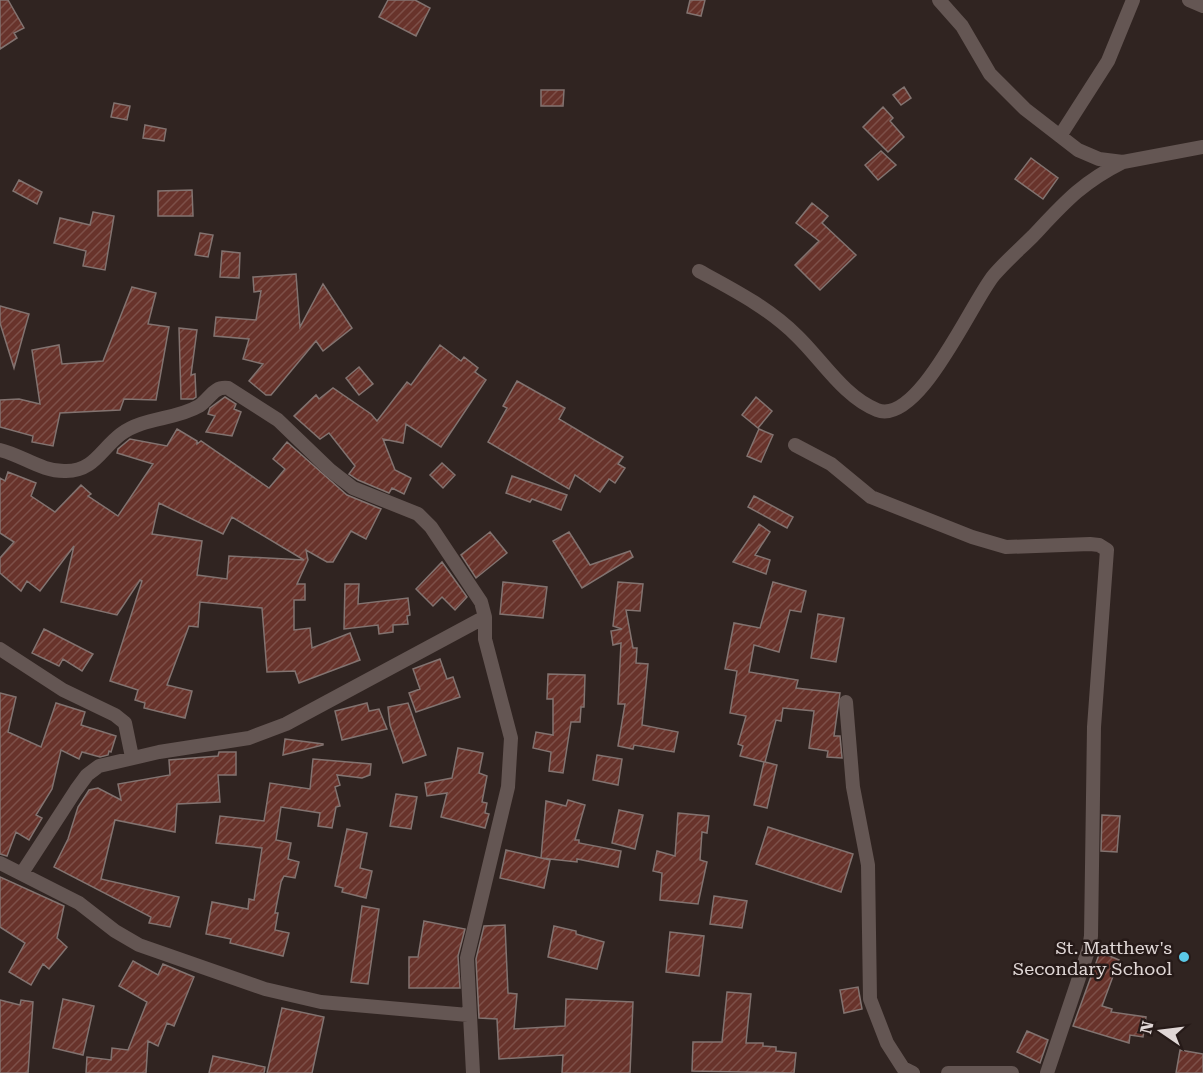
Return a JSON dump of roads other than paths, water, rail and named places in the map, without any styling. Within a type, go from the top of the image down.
[{"type":"street","points":[[939,0],[962,26],[990,74],[1025,109],[1088,155],[1109,162],[1123,162],[1203,147]]},
{"type":"street","points":[[1060,136],[1108,61],[1134,0]]},
{"type":"street","points":[[1189,0],[1203,6]]},
{"type":"street","points":[[699,271],[760,305],[797,336],[826,368],[864,403],[876,409],[891,410],[906,404],[926,383],[994,275],[1082,185],[1123,162]]},
{"type":"street","points":[[0,450],[48,469],[64,471],[85,468],[120,435],[133,427],[189,411],[200,406],[214,390],[220,387],[228,388],[278,420],[330,470],[353,488],[418,514],[431,527],[481,602],[485,617],[485,639],[511,738],[508,787],[467,958],[468,1015],[473,1073]]},
{"type":"street","points":[[795,445],[831,464],[871,497],[972,537],[1006,547],[1090,544],[1099,545],[1107,550],[1094,727],[1091,936],[1047,1073]]},
{"type":"street","points":[[22,873],[87,775],[99,766],[132,757],[249,738],[285,724],[485,617]]},
{"type":"street","points":[[0,649],[63,690],[115,715],[125,723],[132,757]]},
{"type":"street","points":[[846,702],[853,787],[868,865],[870,999],[887,1043],[903,1068],[913,1073]]},
{"type":"street","points":[[0,863],[79,903],[115,931],[139,945],[265,989],[321,1002],[468,1015]]},
{"type":"street","points":[[948,1073],[1012,1073]]},
{"type":"place","name":"St. Matthew's Secondary School","points":[[1184,957]]}]
